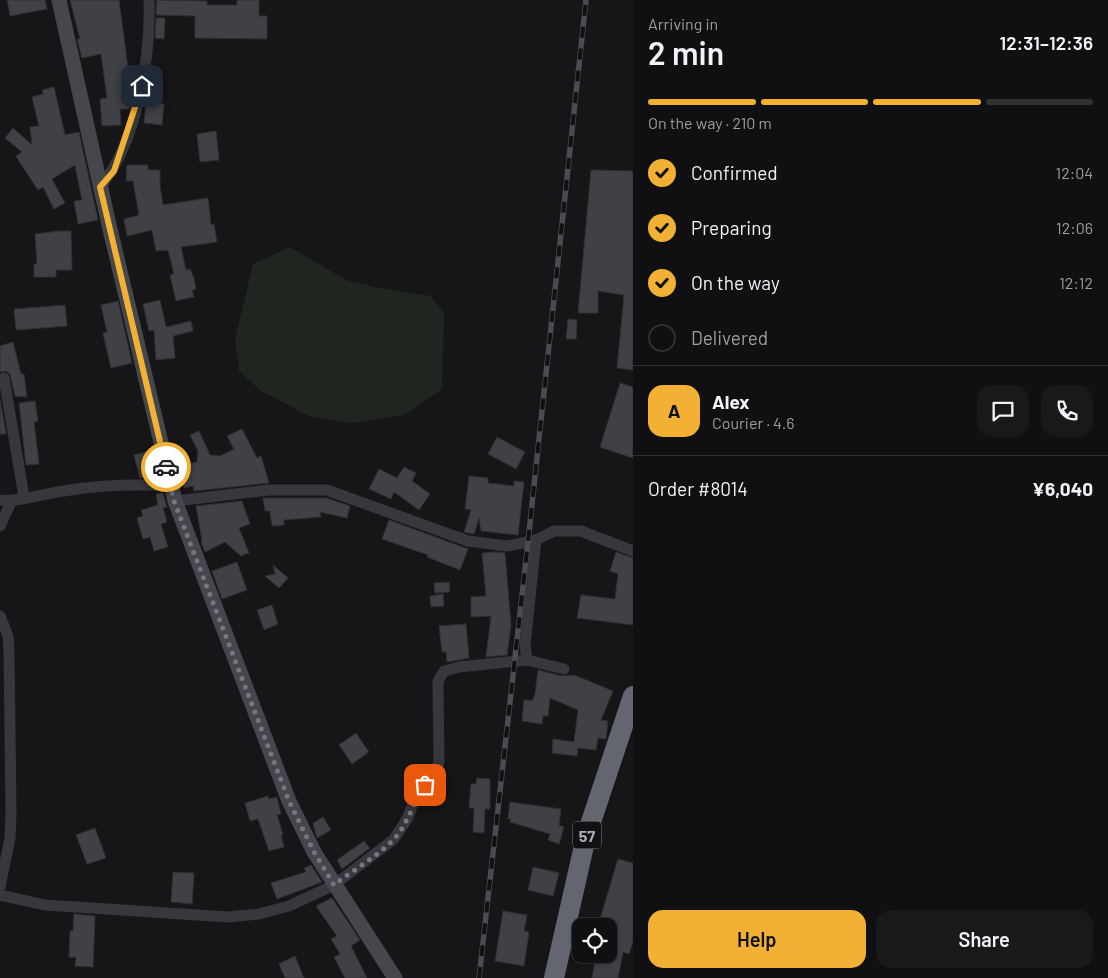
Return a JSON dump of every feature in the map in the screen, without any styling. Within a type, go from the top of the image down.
[{"type":"highway","name":"57","points":[[554,978],[586,837],[633,696]]},
{"type":"street","points":[[59,0],[100,187],[174,501],[289,801],[314,852],[395,978]]},
{"type":"street","points":[[100,187],[114,171],[142,86],[149,0]]},
{"type":"street","points":[[4,378],[5,408],[24,497]]},
{"type":"street","points":[[0,526],[5,501],[106,485],[171,486]]},
{"type":"street","points":[[174,501],[269,490],[327,490],[468,541],[506,546],[536,540],[554,532],[580,531],[633,550]]},
{"type":"street","points":[[527,660],[525,645],[536,540]]},
{"type":"street","points":[[0,616],[8,636],[10,651],[11,813],[10,838],[0,887]]},
{"type":"street","points":[[0,895],[45,905],[228,917],[259,914],[281,908],[334,885],[394,839],[407,819],[415,799],[439,762],[438,681],[444,671],[459,667],[527,660],[564,669]]},
{"type":"shaded area","points":[[290,247],[346,280],[375,287],[431,296],[444,314],[442,389],[405,415],[351,423],[309,416],[261,391],[239,371],[235,339],[253,264]]},
{"type":"building","points":[[7,0],[45,0],[47,9],[10,16]]},
{"type":"building","points":[[70,0],[119,0],[132,97],[129,109],[120,109],[121,125],[102,126],[100,99],[107,98],[101,54],[82,58],[77,39],[80,39]]},
{"type":"building","points":[[157,0],[207,1],[207,5],[237,5],[237,0],[259,0],[259,16],[267,16],[267,39],[195,38],[195,16],[156,15]]},
{"type":"building","points":[[156,18],[165,18],[164,39],[155,38]]},
{"type":"building","points":[[54,87],[65,135],[79,132],[98,220],[78,224],[74,201],[82,200],[75,165],[52,179],[65,203],[54,209],[43,187],[38,190],[16,156],[22,152],[5,138],[13,128],[32,145],[30,127],[39,126],[32,97],[43,94],[42,90]]},
{"type":"building","points":[[146,102],[164,104],[162,125],[144,123]]},
{"type":"building","points":[[216,131],[219,160],[200,162],[197,134]]},
{"type":"building","points":[[127,165],[148,165],[148,170],[160,170],[163,205],[208,198],[211,225],[214,224],[217,242],[181,247],[186,270],[190,269],[194,278],[196,289],[192,290],[194,297],[176,301],[170,275],[174,274],[168,250],[156,251],[152,230],[127,236],[124,219],[139,215],[133,181],[126,181]]},
{"type":"building","points":[[591,170],[633,171],[633,370],[617,368],[624,295],[598,291],[598,313],[578,313]]},
{"type":"building","points":[[71,231],[72,270],[56,270],[56,277],[34,277],[34,264],[37,264],[35,234]]},
{"type":"building","points":[[160,300],[166,327],[191,321],[193,331],[173,336],[175,358],[156,360],[154,330],[149,331],[143,304]]},
{"type":"building","points":[[118,301],[132,363],[111,368],[103,333],[107,332],[101,305]]},
{"type":"building","points":[[65,305],[67,326],[16,330],[14,309]]},
{"type":"building","points":[[568,319],[577,320],[576,339],[566,339]]},
{"type":"building","points":[[13,342],[21,374],[24,374],[27,397],[15,396],[10,374],[6,371],[0,372],[0,346]]},
{"type":"building","points":[[620,383],[633,387],[633,458],[600,447]]},
{"type":"building","points":[[0,399],[6,434],[0,434]]},
{"type":"building","points":[[35,401],[38,421],[34,422],[39,464],[26,465],[19,403]]},
{"type":"building","points":[[242,429],[257,458],[261,456],[269,483],[194,491],[193,486],[184,488],[179,466],[197,462],[198,451],[190,435],[199,431],[210,455],[220,456],[234,449],[227,436]]},
{"type":"building","points":[[497,437],[525,452],[516,469],[488,454]]},
{"type":"building","points":[[153,450],[160,477],[140,478],[134,455]]},
{"type":"building","points":[[404,467],[416,473],[412,481],[430,494],[419,510],[394,492],[391,499],[369,489],[379,469],[397,478]]},
{"type":"building","points":[[469,476],[488,478],[488,483],[514,486],[514,481],[524,482],[518,535],[481,531],[479,518],[474,534],[464,532],[471,510],[465,509]]},
{"type":"building","points":[[163,493],[167,507],[163,508],[167,522],[161,524],[168,547],[154,551],[150,537],[143,539],[137,518],[143,516],[141,510],[158,505],[156,494]]},
{"type":"building","points":[[263,498],[326,498],[350,506],[347,518],[320,512],[321,517],[284,520],[284,525],[272,526],[270,511],[265,511]]},
{"type":"building","points":[[242,501],[250,524],[239,528],[249,553],[241,556],[225,542],[205,552],[201,542],[196,506]]},
{"type":"building","points":[[389,520],[468,549],[460,570],[427,557],[428,555],[382,539]]},
{"type":"building","points":[[616,552],[633,558],[633,625],[577,618],[581,595],[615,599],[618,574],[610,571]]},
{"type":"building","points":[[482,553],[505,553],[511,625],[507,655],[486,657],[491,616],[471,617],[471,597],[486,596]]},
{"type":"building","points":[[237,562],[247,590],[222,599],[212,571]]},
{"type":"building","points":[[273,565],[288,578],[279,588],[265,576],[275,574]]},
{"type":"building","points":[[449,582],[450,592],[435,593],[434,583]]},
{"type":"building","points":[[443,594],[444,606],[431,607],[430,596]]},
{"type":"building","points":[[272,605],[278,624],[264,630],[257,610]]},
{"type":"building","points":[[466,624],[469,658],[447,662],[446,652],[442,652],[439,626]]},
{"type":"building","points":[[538,670],[562,676],[574,675],[613,691],[601,720],[608,721],[606,739],[598,738],[596,750],[578,748],[577,756],[552,753],[553,739],[574,742],[578,710],[550,698],[548,716],[543,716],[542,724],[522,721],[524,700],[532,701],[535,694]]},
{"type":"building","points":[[356,733],[369,752],[352,764],[339,745]]},
{"type":"building","points":[[477,778],[490,779],[490,809],[485,809],[484,833],[473,832],[474,808],[469,808],[471,784],[476,784]]},
{"type":"building","points":[[268,796],[269,799],[277,797],[281,814],[277,815],[283,835],[281,835],[284,847],[269,851],[258,819],[250,821],[245,803]]},
{"type":"building","points":[[510,802],[561,809],[559,825],[564,827],[559,844],[548,840],[550,834],[510,822],[511,819],[508,819]]},
{"type":"building","points":[[323,817],[331,830],[317,838],[313,823]]},
{"type":"building","points":[[95,828],[106,858],[87,864],[76,835]]},
{"type":"building","points":[[364,841],[370,848],[342,869],[337,860]]},
{"type":"building","points":[[618,859],[633,863],[633,942],[629,954],[623,952],[618,978],[592,978],[595,963],[617,963],[617,918],[600,918]]},
{"type":"building","points":[[311,865],[322,882],[277,899],[271,883],[306,872],[304,868]]},
{"type":"building","points":[[533,867],[559,873],[553,896],[528,890]]},
{"type":"building","points":[[173,872],[194,873],[192,904],[171,902]]},
{"type":"building","points":[[332,898],[360,940],[351,946],[367,978],[345,978],[334,957],[340,954],[331,939],[337,936],[316,906]]},
{"type":"building","points":[[503,911],[527,915],[524,931],[529,932],[524,966],[495,961]]},
{"type":"building","points":[[74,914],[95,916],[93,967],[75,966],[76,957],[69,957],[70,931],[73,931]]},
{"type":"building","points":[[295,956],[304,978],[285,978],[279,964]]},
{"type":"railway","points":[[479,978],[586,0]]},
{"type":"way so far","points":[[166,467],[174,501],[289,801],[314,852],[334,885],[394,839],[407,819],[415,799],[425,785]]},
{"type":"route","points":[[142,86],[114,171],[100,187],[166,467]]}]
